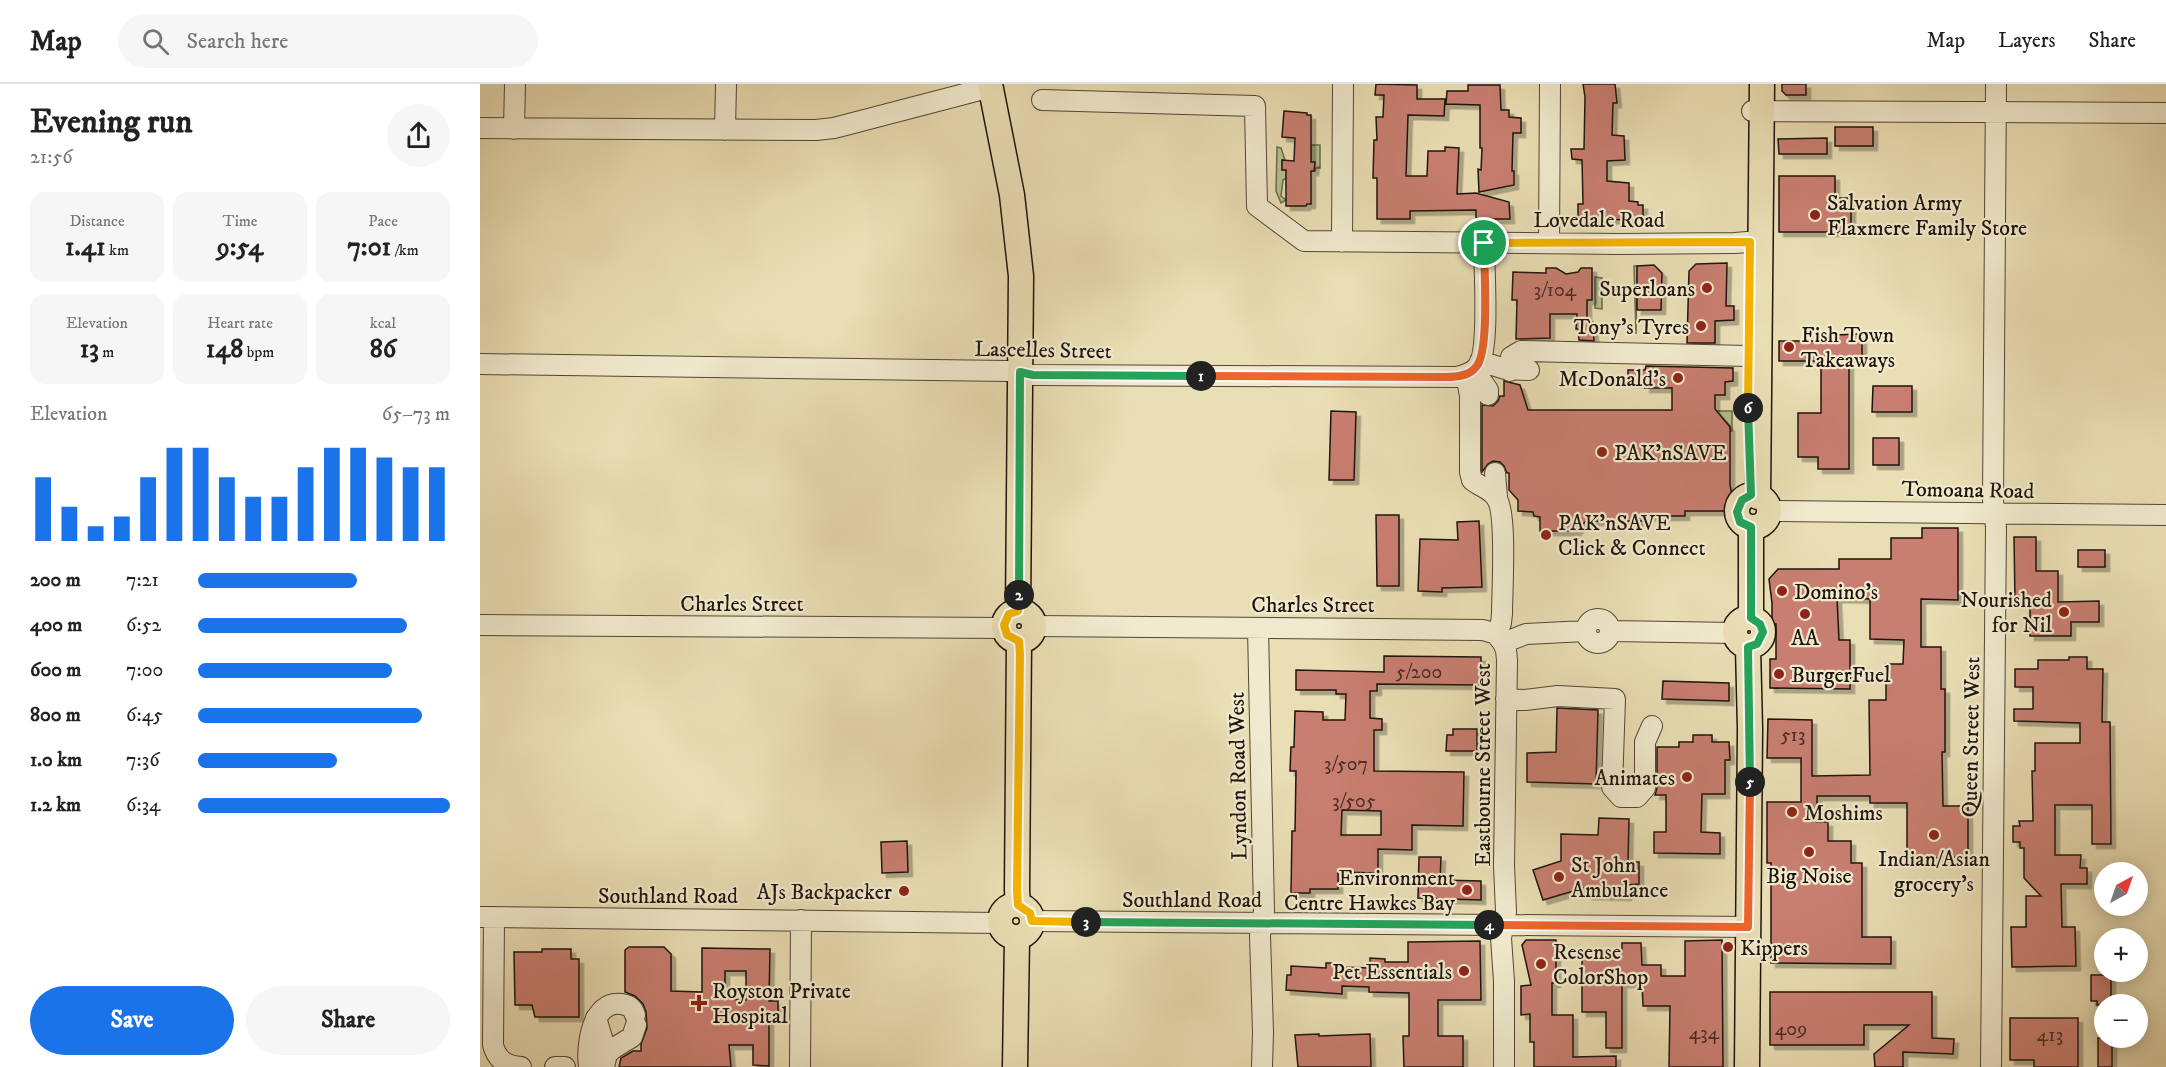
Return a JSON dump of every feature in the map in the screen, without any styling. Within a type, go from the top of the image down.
[{"type":"main road","points":[[1752,84],[1757,111]]},
{"type":"main road","points":[[1759,501],[1755,241],[1757,111],[1762,84]]},
{"type":"main road","points":[[990,86],[1005,153],[1021,276],[1016,1067]]},
{"type":"main road","points":[[1755,241],[1749,356],[1759,501]]},
{"type":"main road","points":[[1747,1067],[1750,729],[1744,633],[1751,527],[1740,522],[1737,512],[1742,500],[1759,501]]},
{"type":"street","points":[[514,129],[515,84]]},
{"type":"street","points":[[725,130],[726,84]]},
{"type":"street","points":[[1342,242],[1343,84]]},
{"type":"street","points":[[1549,242],[1550,84]]},
{"type":"street","name":"Queen Street West","points":[[1990,1067],[1996,535],[1993,500],[1996,84]]},
{"type":"street","points":[[480,128],[725,130],[834,128],[990,86]]},
{"type":"street","name":"Lovedale Road","points":[[1042,100],[1255,106],[1257,206],[1304,241],[1631,244],[1755,241]]},
{"type":"street","points":[[1757,111],[2166,112]]},
{"type":"street","points":[[1484,243],[1484,347],[1474,368],[1470,396],[1470,472],[1472,480],[1497,497]]},
{"type":"street","points":[[1474,368],[1516,370],[1511,357],[1521,351],[1749,356]]},
{"type":"street","name":"Lascelles Street","points":[[480,364],[1020,372],[1033,375],[1433,377],[1457,377],[1474,368]]},
{"type":"street","points":[[1474,368],[1488,390],[1488,395]]},
{"type":"street","name":"Eastbourne Street West","points":[[1495,473],[1497,497],[1503,515],[1502,614],[1499,638],[1506,650],[1504,865],[1506,912],[1501,938],[1504,981],[1504,1067]]},
{"type":"street","name":"Tomoana Road","points":[[1759,501],[1994,514],[2166,515]]},
{"type":"street","name":"Charles Street","points":[[480,625],[1483,630],[1499,638],[1585,631],[1590,641],[1598,644],[1606,641],[1611,631],[1744,633]]},
{"type":"street","name":"Lyndon Road West","points":[[1258,628],[1264,899],[1260,973],[1262,1067]]},
{"type":"street","points":[[1506,699],[1525,700],[1558,696],[1615,699],[1612,787],[1621,797],[1637,797],[1645,788],[1645,742],[1652,726]]},
{"type":"street","points":[[487,917],[493,1045],[496,1054],[503,1062],[507,1065],[521,1067]]},
{"type":"street","name":"Southland Road","points":[[487,917],[1748,927]]},
{"type":"street","points":[[800,1067],[801,920]]},
{"type":"street","points":[[589,1067],[588,1047],[600,1011],[608,1005],[629,1006],[636,1020],[632,1038],[614,1048],[605,1060]]},
{"type":"street","points":[[596,1018],[605,1060]]},
{"type":"street","points":[[555,1067],[565,1067]]},
{"type":"green space","points":[[1311,145],[1320,145],[1320,168],[1316,168],[1315,171],[1303,171],[1311,168]]},
{"type":"green space","points":[[1277,147],[1281,148],[1285,160],[1282,160],[1282,170],[1297,171],[1283,180],[1281,196],[1286,200],[1281,203],[1276,191]]},
{"type":"green space","points":[[1634,266],[1637,266],[1636,334]]},
{"type":"green space","points":[[1595,277],[1602,278],[1602,309],[1595,308]]},
{"type":"green space","points":[[1716,411],[1732,411],[1732,431],[1730,431],[1730,426]]},
{"type":"building","points":[[1376,84],[1417,85],[1417,99],[1445,99],[1444,116],[1408,115],[1406,176],[1427,176],[1428,151],[1445,151],[1445,147],[1459,148],[1457,194],[1476,193],[1509,202],[1510,219],[1476,219],[1476,210],[1410,211],[1410,219],[1377,219],[1377,178],[1373,178],[1374,140],[1377,140],[1376,117],[1383,117],[1384,95],[1375,95]]},
{"type":"building","points":[[1583,84],[1615,84],[1617,103],[1613,103],[1612,135],[1624,136],[1625,160],[1607,161],[1607,181],[1629,183],[1629,201],[1643,205],[1643,220],[1578,219],[1578,204],[1583,204],[1582,160],[1572,159],[1571,149],[1584,149]]},
{"type":"building","points":[[1782,84],[1806,84],[1806,95],[1786,95],[1782,91]]},
{"type":"building","points":[[1468,85],[1500,85],[1501,110],[1509,110],[1509,117],[1521,118],[1521,133],[1513,133],[1514,185],[1479,192],[1478,169],[1481,170],[1482,148],[1480,148],[1480,105],[1446,104],[1447,91],[1468,91]]},
{"type":"building","points":[[1284,111],[1311,115],[1311,162],[1315,162],[1314,171],[1311,171],[1311,204],[1306,206],[1286,206],[1286,170],[1282,170],[1282,160],[1294,161],[1295,138],[1282,137]]},
{"type":"building","points":[[1835,127],[1873,127],[1873,146],[1835,146]]},
{"type":"building","points":[[1827,138],[1827,154],[1779,154],[1778,139]]},
{"type":"building","name":"Salvation Army Flaxmere Family Store","points":[[1779,176],[1835,176],[1835,198],[1851,198],[1851,232],[1779,232]]},
{"type":"building","points":[[1727,263],[1726,306],[1734,306],[1734,320],[1715,321],[1715,343],[1687,343],[1689,271],[1696,264]]},
{"type":"building","points":[[1654,265],[1662,273],[1661,310],[1637,310],[1637,266]]},
{"type":"building","points":[[1546,268],[1556,268],[1566,274],[1578,272],[1581,268],[1592,268],[1592,300],[1587,300],[1587,322],[1593,322],[1594,341],[1579,340],[1578,329],[1576,329],[1577,314],[1550,314],[1550,338],[1516,339],[1517,300],[1512,300],[1513,272],[1546,273]]},
{"type":"building","points":[[1862,334],[1862,361],[1849,361],[1849,469],[1818,469],[1818,457],[1798,457],[1798,413],[1821,413],[1821,361],[1779,361],[1779,341],[1834,341],[1834,335]]},
{"type":"building","name":"PAK'nSAVE","points":[[1646,366],[1733,368],[1733,381],[1725,382],[1725,395],[1715,395],[1715,409],[1730,427],[1732,495],[1728,511],[1685,511],[1685,516],[1646,516],[1646,521],[1586,521],[1576,531],[1540,531],[1540,517],[1534,516],[1533,512],[1518,511],[1518,500],[1509,490],[1509,473],[1504,466],[1500,462],[1493,461],[1482,472],[1482,405],[1493,406],[1500,396],[1504,396],[1504,381],[1520,385],[1528,410],[1672,410],[1672,388],[1645,388],[1646,383],[1628,383],[1628,370],[1645,370]]},
{"type":"building","points":[[1873,386],[1912,386],[1912,412],[1872,412]]},
{"type":"building","points":[[1331,411],[1356,412],[1354,480],[1329,480]]},
{"type":"building","points":[[1873,438],[1899,438],[1899,465],[1873,465]]},
{"type":"building","points":[[1376,515],[1399,515],[1399,586],[1377,586]]},
{"type":"building","points":[[1479,521],[1482,587],[1442,588],[1442,592],[1418,591],[1420,539],[1458,540],[1457,522]]},
{"type":"building","points":[[1922,528],[1958,528],[1958,600],[1921,599],[1921,647],[1941,647],[1941,689],[1945,689],[1945,752],[1942,752],[1943,806],[1968,806],[1968,857],[1907,858],[1907,803],[1870,803],[1870,796],[1817,796],[1817,822],[1828,822],[1828,841],[1851,841],[1851,863],[1862,863],[1862,937],[1891,937],[1891,964],[1771,963],[1771,863],[1767,863],[1767,802],[1801,802],[1801,758],[1767,758],[1768,719],[1812,720],[1812,776],[1870,775],[1869,700],[1886,700],[1886,664],[1903,664],[1904,640],[1870,639],[1870,599],[1837,598],[1839,640],[1850,640],[1850,689],[1770,688],[1770,659],[1776,659],[1776,624],[1772,624],[1769,579],[1778,569],[1839,569],[1839,559],[1891,559],[1891,538],[1922,538]]},
{"type":"building","points":[[2014,537],[2036,537],[2036,571],[2058,571],[2058,602],[2099,601],[2099,622],[2071,622],[2071,636],[2030,636],[2030,601],[2015,601]]},
{"type":"building","points":[[2078,550],[2105,550],[2105,567],[2078,567]]},
{"type":"building","points":[[1384,656],[1481,657],[1481,685],[1377,684],[1377,691],[1370,691],[1370,718],[1382,719],[1382,730],[1374,730],[1374,771],[1464,772],[1463,826],[1412,825],[1412,850],[1378,849],[1378,873],[1338,872],[1338,889],[1310,889],[1310,893],[1291,893],[1296,771],[1290,771],[1291,747],[1294,747],[1295,711],[1323,712],[1323,720],[1345,720],[1346,694],[1336,694],[1336,690],[1296,690],[1296,670],[1384,672]],"holes":[[[1342,810],[1381,811],[1381,835],[1341,835]]]},
{"type":"building","points":[[2069,657],[2087,657],[2087,669],[2103,669],[2102,722],[2110,722],[2111,844],[2092,844],[2092,805],[2055,805],[2055,855],[2081,855],[2080,868],[2087,868],[2087,884],[2061,884],[2062,927],[2075,927],[2076,966],[2012,967],[2011,927],[2026,927],[2026,896],[2041,896],[2024,878],[2024,848],[2020,848],[2020,842],[2013,842],[2013,826],[2020,826],[2019,821],[2033,821],[2032,771],[2035,771],[2035,743],[2080,743],[2080,723],[2014,721],[2014,709],[2033,709],[2033,687],[2015,687],[2015,669],[2038,669],[2038,660],[2069,660]]},
{"type":"building","points":[[1663,681],[1729,683],[1729,701],[1662,699]]},
{"type":"building","points":[[1557,708],[1598,710],[1596,784],[1527,782],[1527,753],[1556,752]]},
{"type":"building","points":[[1453,729],[1477,729],[1477,751],[1446,751],[1447,735],[1453,735]]},
{"type":"building","points":[[1693,735],[1712,735],[1712,742],[1729,742],[1730,760],[1725,760],[1725,794],[1702,794],[1701,832],[1720,833],[1720,854],[1654,853],[1654,832],[1666,832],[1666,795],[1655,795],[1657,747],[1679,747],[1679,742],[1693,742]]},
{"type":"building","points":[[1599,818],[1629,819],[1628,862],[1639,862],[1639,884],[1628,885],[1627,896],[1587,895],[1587,887],[1543,900],[1533,870],[1561,861],[1561,834],[1598,835]]},
{"type":"building","points":[[907,841],[908,872],[882,873],[881,842]]},
{"type":"building","points":[[1419,857],[1441,857],[1440,880],[1481,881],[1481,900],[1418,898]]},
{"type":"building","points":[[1526,940],[1556,940],[1556,983],[1552,983],[1552,1015],[1573,1015],[1573,1057],[1616,1056],[1616,1067],[1534,1067],[1534,1042],[1530,1042],[1530,1014],[1521,1015],[1521,986],[1531,985],[1522,945]]},
{"type":"building","points":[[1722,940],[1723,1067],[1669,1067],[1670,1006],[1643,1006],[1642,983],[1622,983],[1622,1048],[1606,1048],[1606,1012],[1582,1012],[1582,950],[1622,950],[1622,943],[1641,943],[1642,965],[1661,965],[1661,976],[1685,976],[1685,941]]},
{"type":"building","points":[[1480,941],[1481,1000],[1438,1000],[1438,1036],[1463,1036],[1463,1067],[1404,1067],[1403,1036],[1409,1036],[1409,993],[1369,992],[1369,987],[1342,986],[1342,994],[1286,990],[1287,975],[1291,975],[1291,966],[1326,968],[1326,963],[1341,963],[1341,967],[1370,968],[1370,958],[1385,959],[1385,962],[1408,962],[1408,942]]},
{"type":"building","name":"Royston Private Hospital","points":[[629,947],[664,947],[671,954],[671,991],[702,992],[702,948],[770,949],[769,1001],[778,1001],[778,1014],[769,1014],[769,1066],[753,1065],[753,1045],[729,1045],[731,1067],[619,1067],[621,1058],[633,1051],[641,1051],[647,1028],[643,1004],[635,996],[625,992],[625,950]],"holes":[[[725,971],[746,971],[746,1000],[725,999]]]},
{"type":"building","points":[[542,949],[571,949],[571,959],[579,959],[579,1017],[535,1017],[532,1005],[515,1005],[514,952],[542,952]]},
{"type":"building","points":[[2091,975],[2094,975],[2094,982],[2111,982],[2111,994],[2094,994],[2094,1001],[2091,1001]]},
{"type":"building","points":[[1770,992],[1932,992],[1932,1038],[1954,1039],[1953,1054],[1903,1052],[1903,1067],[1875,1067],[1874,1054],[1909,1025],[1864,1025],[1864,1045],[1770,1045]]},
{"type":"building","points":[[2010,1018],[2078,1018],[2078,1067],[2034,1067],[2034,1060],[2010,1060]]},
{"type":"building","points":[[1319,1034],[1319,1036],[1370,1034],[1371,1067],[1298,1067],[1295,1035]]},
{"type":"building","points":[[2098,1048],[2112,1048],[2112,1067],[2098,1067]]},
{"type":"place","name":"Salvation Army Flaxmere Family Store","points":[[1815,215]]},
{"type":"place","name":"Superloans","points":[[1707,288]]},
{"type":"place","name":"Tony's Tyres","points":[[1701,326]]},
{"type":"place","name":"Fish Town Takeaways","points":[[1789,347]]},
{"type":"place","name":"McDonald's","points":[[1678,378]]},
{"type":"place","name":"PAK'nSAVE","points":[[1602,452]]},
{"type":"place","name":"PAK'nSAVE Click & Connect","points":[[1546,535]]},
{"type":"place","name":"Domino's","points":[[1782,591]]},
{"type":"place","name":"Nourished for Nil","points":[[2064,612]]},
{"type":"place","name":"AA","points":[[1805,614]]},
{"type":"place","name":"BurgerFuel","points":[[1779,674]]},
{"type":"place","name":"Animates","points":[[1687,777]]},
{"type":"place","name":"Moshims","points":[[1792,812]]},
{"type":"place","name":"Indian/Asian grocery’s","points":[[1934,835]]},
{"type":"place","name":"Big Noise","points":[[1809,852]]},
{"type":"place","name":"St John Ambulance","points":[[1559,877]]},
{"type":"place","name":"Environment Centre Hawkes Bay","points":[[1467,890]]},
{"type":"place","name":"AJs Backpacker","points":[[904,891]]},
{"type":"place","name":"Kippers","points":[[1728,947]]},
{"type":"place","name":"Resense ColorShop","points":[[1541,964]]},
{"type":"place","name":"Pet Essentials","points":[[1464,971]]},
{"type":"place","name":"Royston Private Hospital","points":[[699,1003]]},
{"type":"route","points":[[1750,242],[1748,406],[1751,495],[1742,500],[1737,512],[1740,522],[1751,527],[1751,618],[1760,624],[1763,632],[1757,644],[1748,647],[1750,729],[1748,927],[1032,921],[1027,909],[1018,905],[1017,893],[1019,641],[1007,635],[1004,625],[1009,614],[1018,611],[1019,599],[1020,372],[1033,375],[1457,377],[1473,371],[1482,357],[1484,347],[1484,243],[1750,242]]}]
